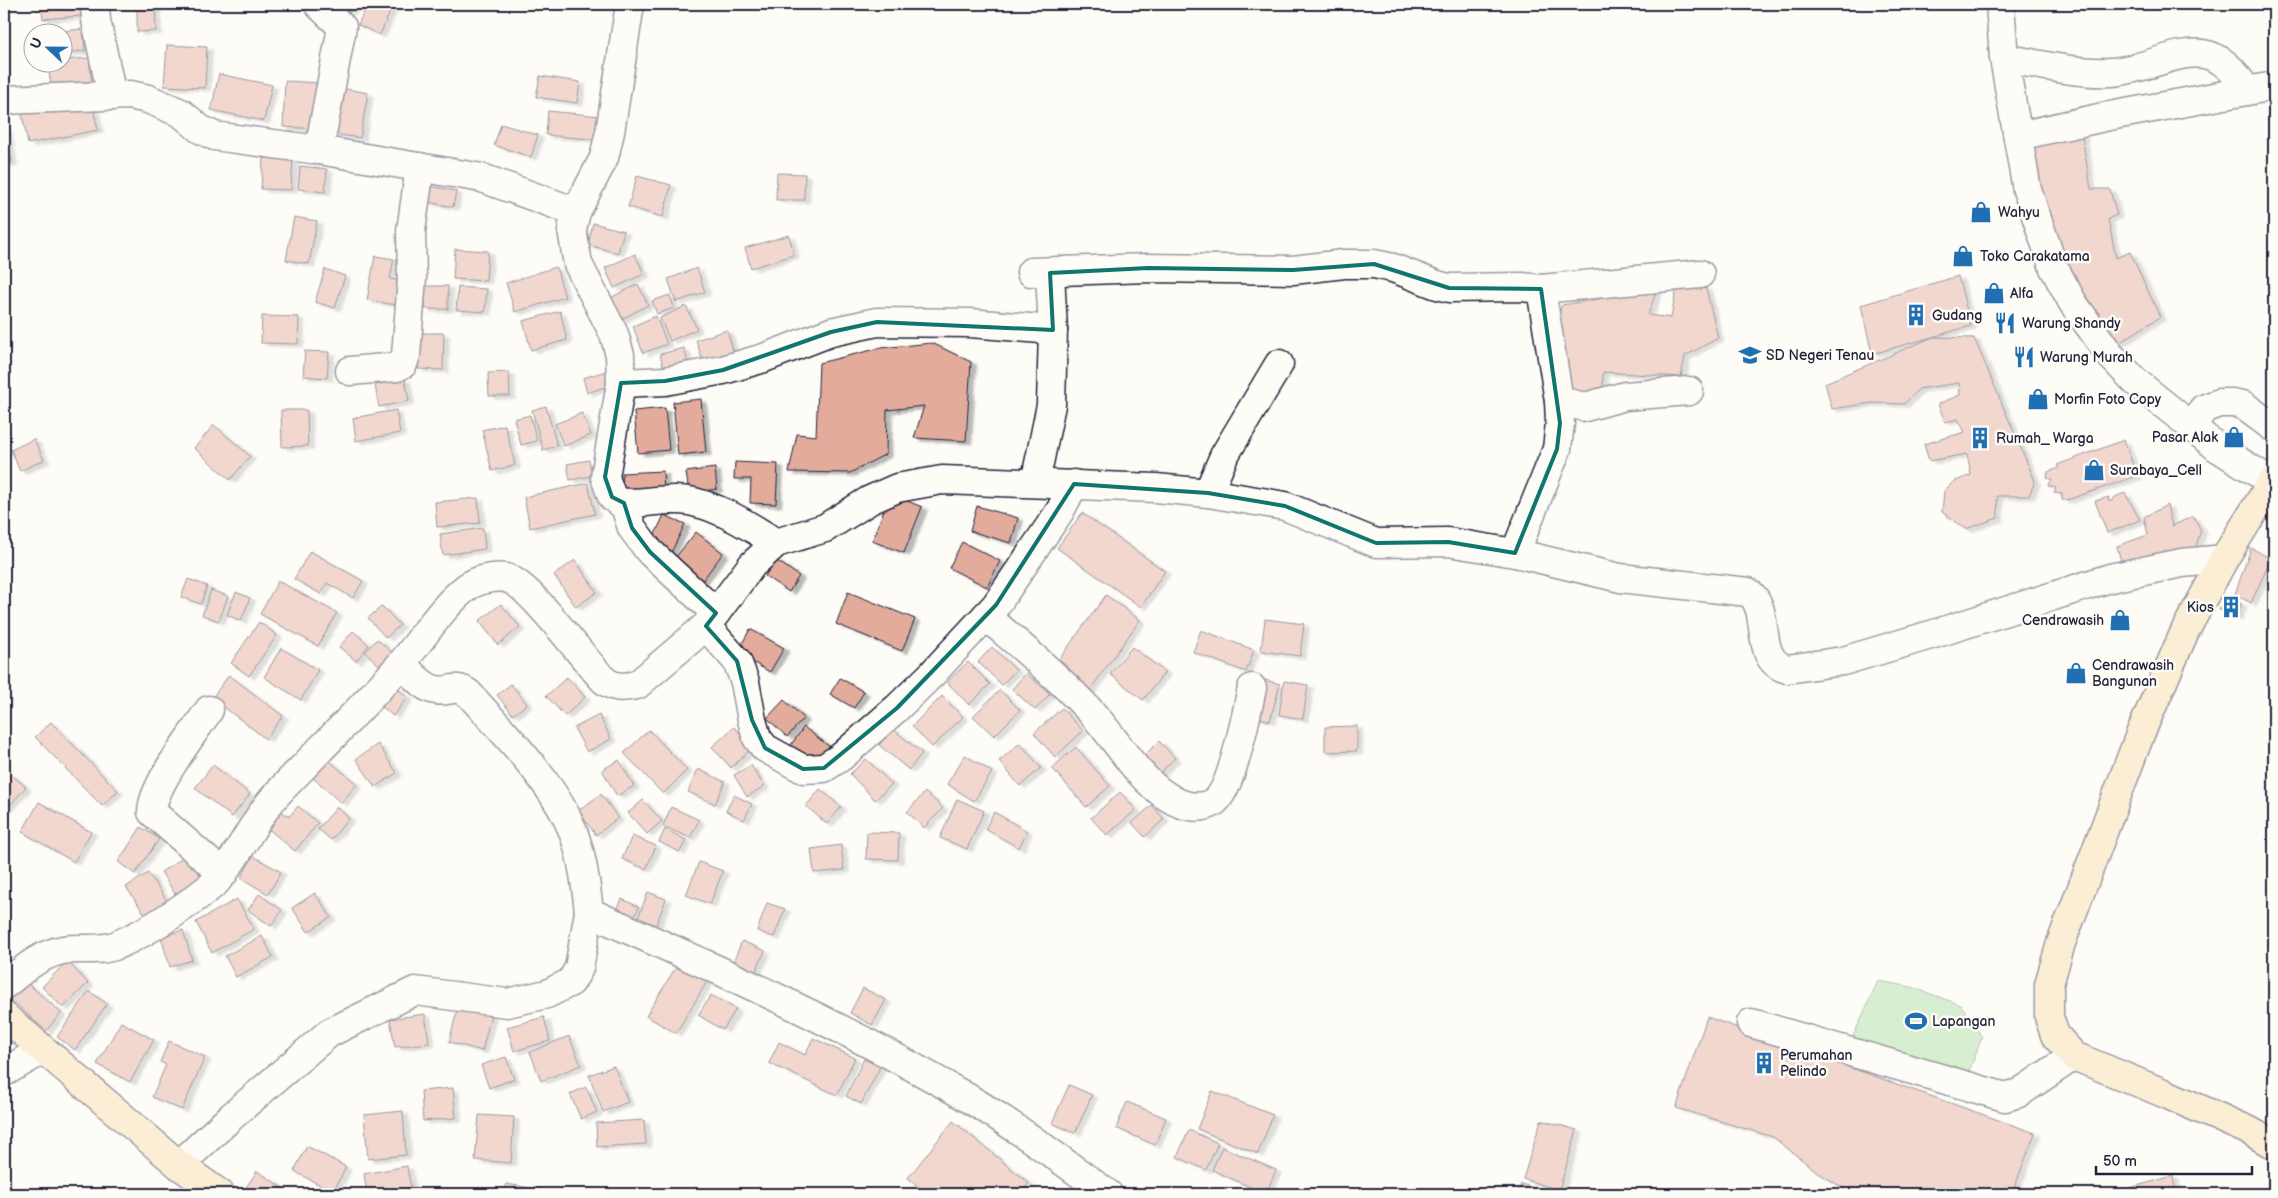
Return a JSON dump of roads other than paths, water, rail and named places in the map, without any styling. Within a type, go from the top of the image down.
[{"type":"highway","points":[[2273,483],[2224,559],[2185,631],[2141,732],[2062,943],[2049,984],[2049,1017],[2055,1035],[2074,1056],[2250,1131],[2274,1145]]},
{"type":"highway","points":[[4,1016],[179,1165],[220,1194]]},
{"type":"street","points":[[95,4],[96,20],[112,96]]},
{"type":"street","points":[[318,4],[342,27],[319,150]]},
{"type":"street","points":[[630,4],[610,132],[604,158],[576,212],[572,230],[576,256],[614,334],[620,355],[621,382],[605,477],[612,497],[624,503],[685,501],[718,511],[750,525],[776,543]]},
{"type":"street","points":[[2000,4],[2004,58],[2027,190],[2054,268],[2073,303],[2110,354],[2136,382],[2218,448],[2273,483]]},
{"type":"street","points":[[2004,58],[2109,72],[2135,68],[2173,56],[2198,54],[2226,62],[2246,90]]},
{"type":"street","points":[[2018,136],[2104,117],[2274,86]]},
{"type":"street","points":[[4,100],[130,94],[168,106],[193,121],[200,130],[214,136],[319,150],[482,178],[576,212]]},
{"type":"street","points":[[350,371],[397,367],[403,364],[406,355],[412,278],[411,231],[420,167]]},
{"type":"street","points":[[1035,483],[1051,405],[1053,330],[1040,272],[1148,268],[1293,270],[1344,264],[1374,264],[1393,268],[1449,288],[1522,287],[1541,289],[1700,274]]},
{"type":"street","points":[[1515,553],[1557,449],[1560,423],[1559,402],[1541,289]]},
{"type":"street","points":[[621,382],[665,381],[723,370],[764,358],[831,332],[878,322],[970,323],[1053,330]]},
{"type":"street","points":[[1208,493],[1224,456],[1278,364]]},
{"type":"street","points":[[1559,402],[1585,406],[1625,396],[1690,391]]},
{"type":"street","points":[[2192,428],[2203,409],[2219,403],[2232,402],[2243,405],[2274,428]]},
{"type":"street","points":[[4,985],[35,962],[51,953],[65,950],[103,949],[117,945],[147,930],[199,896],[223,874],[269,803],[401,664],[440,615],[468,587],[483,580],[495,578],[516,582],[598,674],[612,686],[637,685],[711,619],[752,565],[776,543],[825,528],[870,500],[897,488],[942,480],[1156,488],[1208,493],[1284,506],[1376,543],[1448,542],[1515,553],[1620,578],[1748,592],[1754,598],[1759,612],[1769,655],[1778,666],[1786,668],[1852,658],[2110,578],[2182,563],[2224,559]]},
{"type":"street","points":[[624,503],[632,528],[650,552],[711,619],[737,661],[745,682],[755,729],[758,738],[765,748],[803,768],[815,769],[824,768],[841,757],[897,708],[931,675],[996,605],[1060,511],[1074,484]]},
{"type":"street","points":[[986,616],[1060,679],[1100,722],[1150,783],[1168,797],[1194,807],[1207,806],[1220,796],[1237,752],[1252,688]]},
{"type":"street","points":[[179,1165],[231,1117],[329,1033],[416,991],[507,1003],[547,994],[571,982],[579,968],[589,912],[584,868],[573,832],[553,796],[529,762],[464,690],[456,688],[437,691],[427,687],[401,664]]},
{"type":"street","points":[[209,710],[173,763],[152,804],[152,812],[223,874]]},
{"type":"street","points":[[589,912],[733,976],[883,1051],[969,1099],[1026,1135],[1108,1194]]},
{"type":"street","points":[[1751,1023],[2005,1097],[2019,1093],[2074,1056]]},
{"type":"street","points":[[4,1072],[43,1050]]},
{"type":"place","name":"Wahyu","points":[[1981,212]]},
{"type":"place","name":"Toko Carakatama","points":[[1963,256]]},
{"type":"place","name":"Alfa","points":[[1994,293]]},
{"type":"place","name":"Gudang","points":[[1916,315]]},
{"type":"place","name":"Warung Shandy","points":[[2005,323]]},
{"type":"place","name":"SD Negeri Tenau","points":[[1750,355]]},
{"type":"place","name":"Warung Murah","points":[[2024,357]]},
{"type":"place","name":"Morfin Foto Copy","points":[[2038,399]]},
{"type":"place","name":"Pasar Alak","points":[[2234,437]]},
{"type":"place","name":"Rumah_ Warga","points":[[1980,438]]},
{"type":"place","name":"Surabaya_Cell","points":[[2094,470]]},
{"type":"place","name":"Kios","points":[[2231,607]]},
{"type":"place","name":"Cendrawasih","points":[[2120,620]]},
{"type":"place","name":"Cendrawasih Bangunan","points":[[2076,673]]},
{"type":"place","name":"Lapangan","points":[[1916,1021]]},
{"type":"place","name":"Perumahan Pelindo","points":[[1764,1063]]}]
